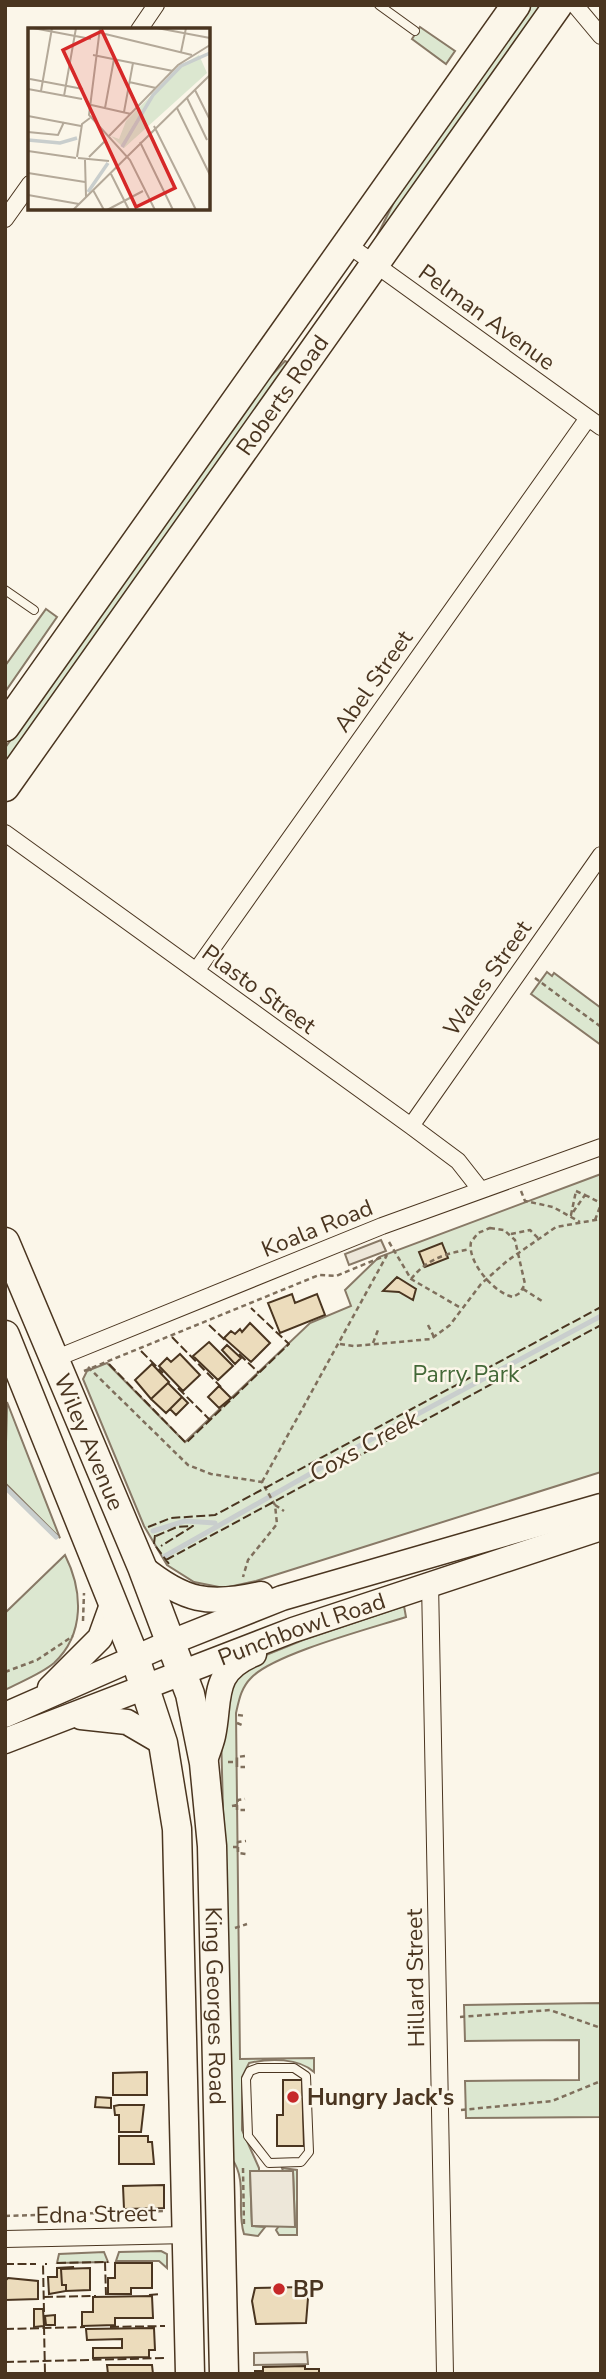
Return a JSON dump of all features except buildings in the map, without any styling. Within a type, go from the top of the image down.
[{"type":"highway","name":"Roberts Road","points":[[5,727],[516,5]]},
{"type":"highway","name":"Roberts Road","points":[[5,787],[558,5]]},
{"type":"highway","name":"Wiley Avenue","points":[[5,1242],[52,1360],[142,1567],[169,1643]]},
{"type":"highway","name":"Wiley Avenue","points":[[5,1335],[12,1371],[135,1658]]},
{"type":"highway","name":"King Georges Road","points":[[169,1643],[222,1763],[212,1857],[223,2374]]},
{"type":"highway","name":"King Georges Road","points":[[135,1658],[163,1743],[177,1829],[190,2374]]},
{"type":"main road","name":"Punchbowl Road","points":[[5,1715],[169,1643],[282,1598],[601,1506]]},
{"type":"main road","name":"Punchbowl Road","points":[[5,1741],[293,1630],[430,1582],[601,1528]]},
{"type":"main road","points":[[142,1567],[172,1590],[198,1600],[233,1601],[262,1594],[282,1598]]},
{"type":"main road","points":[[43,1697],[59,1677],[100,1638],[113,1602]]},
{"type":"main road","points":[[222,1763],[213,1735],[215,1706],[220,1686],[229,1671],[242,1659],[272,1647],[293,1630]]},
{"type":"main road","points":[[69,1717],[102,1717],[127,1722],[163,1743]]},
{"type":"street","points":[[140,28],[156,5]]},
{"type":"street","points":[[575,5],[601,36]]},
{"type":"street","points":[[5,219],[28,187]]},
{"type":"street","name":"Pelman Avenue","points":[[347,244],[594,422]]},
{"type":"street","name":"Abel Street","points":[[196,971],[594,422]]},
{"type":"street","name":"Plasto Street","points":[[5,833],[458,1161],[480,1189]]},
{"type":"street","name":"Wales Street","points":[[411,1126],[601,855]]},
{"type":"street","name":"Koala Road","points":[[52,1360],[382,1226],[601,1147]]},
{"type":"street","name":"Hillard Street","points":[[430,1582],[445,2374]]},
{"type":"street","name":"Edna Street","points":[[5,2239],[188,2235]]},
{"type":"lane","points":[[379,5],[415,31]]},
{"type":"lane","points":[[5,590],[34,610]]},
{"type":"lane","points":[[258,2068],[293,2068],[306,2076],[309,2152],[301,2162],[270,2163],[248,2136],[246,2079],[250,2071],[258,2068]]},
{"type":"path","points":[[529,974],[601,1027]]},
{"type":"path","points":[[515,1179],[525,1201],[541,1203],[570,1215],[581,1223]]},
{"type":"path","points":[[570,1215],[576,1191],[601,1204],[595,1220]]},
{"type":"path","points":[[570,1215],[585,1195]]},
{"type":"path","points":[[340,1344],[415,1342],[434,1338],[488,1278],[518,1253],[556,1227],[601,1219]]},
{"type":"path","points":[[382,1226],[398,1262],[411,1279],[462,1309]]},
{"type":"path","points":[[523,1289],[509,1296],[488,1278],[471,1258],[470,1249],[475,1237],[485,1230],[497,1228],[511,1234],[530,1230],[539,1239]]},
{"type":"path","points":[[511,1234],[518,1253],[523,1289],[542,1301]]},
{"type":"path","points":[[411,1279],[424,1263],[449,1253],[470,1249]]},
{"type":"path","points":[[81,1378],[88,1367],[319,1275],[336,1276],[387,1255],[263,1484]]},
{"type":"path","points":[[428,1325],[434,1338]]},
{"type":"path","points":[[373,1343],[378,1330]]},
{"type":"path","points":[[88,1367],[188,1465],[211,1474],[263,1484],[275,1505],[284,1511]]},
{"type":"path","points":[[243,1580],[248,1560],[276,1524],[275,1505]]},
{"type":"path","points":[[82,1625],[83,1589]]},
{"type":"path","points":[[5,1672],[37,1660],[68,1637],[79,1635]]},
{"type":"path","points":[[237,1719],[237,1724],[244,1726]]},
{"type":"path","points":[[245,1756],[237,1757],[237,1767],[245,1767]]},
{"type":"path","points":[[222,1763],[237,1762]]},
{"type":"path","points":[[245,1799],[238,1800],[237,1810],[246,1810]]},
{"type":"path","points":[[229,1806],[237,1805]]},
{"type":"path","points":[[246,1842],[238,1842],[239,1853],[246,1854]]},
{"type":"path","points":[[230,1847],[238,1847]]},
{"type":"path","points":[[232,1928],[247,1924]]},
{"type":"path","points":[[460,2017],[550,2010],[601,2028]]},
{"type":"path","points":[[461,2110],[552,2101],[601,2081]]},
{"type":"path","points":[[237,2159],[243,2168],[244,2235]]},
{"type":"path","name":"Edna Street","points":[[5,2216],[168,2211]]},
{"type":"green space","points":[[530,5],[542,5],[375,240],[399,192]]},
{"type":"green space","points":[[420,27],[455,51],[446,64],[412,39]]},
{"type":"green space","points":[[285,361],[289,363],[5,764],[5,748],[256,392]]},
{"type":"green space","points":[[46,609],[57,617],[5,692],[5,666]]},
{"type":"green space","points":[[547,972],[552,976],[554,973],[601,1008],[601,1045],[531,994]]},
{"type":"green space","name":"Parry Park","points":[[601,1174],[601,1472],[256,1581],[224,1588],[194,1582],[167,1565],[144,1526],[83,1379],[87,1371],[107,1363],[185,1442],[310,1323],[351,1306],[345,1290],[379,1257]]},
{"type":"green space","points":[[7,1402],[60,1538],[5,1483]]},
{"type":"green space","points":[[65,1555],[78,1597],[76,1626],[71,1639],[54,1663],[5,1690],[5,1613]]},
{"type":"green space","points":[[404,1606],[406,1617],[301,1651],[263,1669],[248,1682],[238,1703],[240,2059],[314,2058],[314,2072],[308,2067],[284,2060],[266,2060],[249,2063],[242,2077],[242,2130],[259,2168],[259,2171],[250,2172],[252,2226],[265,2227],[258,2236],[244,2234],[240,2177],[232,2159],[221,1733],[227,1689],[261,1657]]},
{"type":"green space","points":[[601,2003],[601,2117],[466,2118],[465,2081],[579,2080],[579,2040],[465,2041],[464,2005]]},
{"type":"green space","points":[[282,2168],[297,2170],[297,2235],[279,2235],[276,2230],[279,2226],[295,2226],[293,2172],[283,2171]]},
{"type":"green space","points":[[161,2251],[167,2254],[167,2268],[159,2261],[116,2261],[119,2252]]},
{"type":"green space","points":[[104,2252],[108,2262],[57,2263],[59,2254]]},
{"type":"shaded area","points":[[381,1240],[386,1251],[349,1265],[345,1254]]},
{"type":"shaded area","points":[[250,2171],[293,2171],[295,2227],[252,2226]]},
{"type":"shaded area","points":[[307,2352],[308,2364],[254,2365],[254,2353]]},
{"type":"waterway","name":"Coxs Creek","points":[[165,1556],[384,1432],[601,1316]]},
{"type":"waterway","points":[[5,1487],[56,1537]]},
{"type":"waterway","points":[[153,1531],[185,1521],[215,1523]]},
{"type":"fence","points":[[148,1527],[171,1518],[215,1515],[601,1307]]},
{"type":"fence","points":[[109,1364],[186,1443],[289,1344],[251,1308]]},
{"type":"fence","points":[[209,1325],[227,1342]]},
{"type":"fence","points":[[166,1560],[601,1325]]},
{"type":"fence","points":[[172,1337],[221,1387]]},
{"type":"fence","points":[[141,1351],[163,1373]]},
{"type":"fence","points":[[239,1354],[259,1373]]},
{"type":"fence","points":[[178,1388],[210,1420]]},
{"type":"fence","points":[[156,1536],[177,1527],[193,1526],[161,1546]]},
{"type":"fence","points":[[155,1535],[154,1544],[169,1564]]},
{"type":"fence","points":[[105,2262],[106,2295]]},
{"type":"fence","points":[[57,2263],[108,2262]]},
{"type":"fence","points":[[5,2264],[36,2264]]},
{"type":"fence","points":[[44,2312],[43,2264],[47,2264]]},
{"type":"fence","points":[[149,2295],[160,2294]]},
{"type":"fence","points":[[44,2297],[96,2296]]},
{"type":"fence","points":[[44,2326],[45,2374]]},
{"type":"fence","points":[[110,2327],[165,2326]]},
{"type":"fence","points":[[5,2329],[85,2327]]},
{"type":"fence","points":[[5,2362],[165,2358]]},
{"type":"place","name":"Hungry Jack's","points":[[293,2097]]},
{"type":"place","name":"BP","points":[[279,2289]]}]
